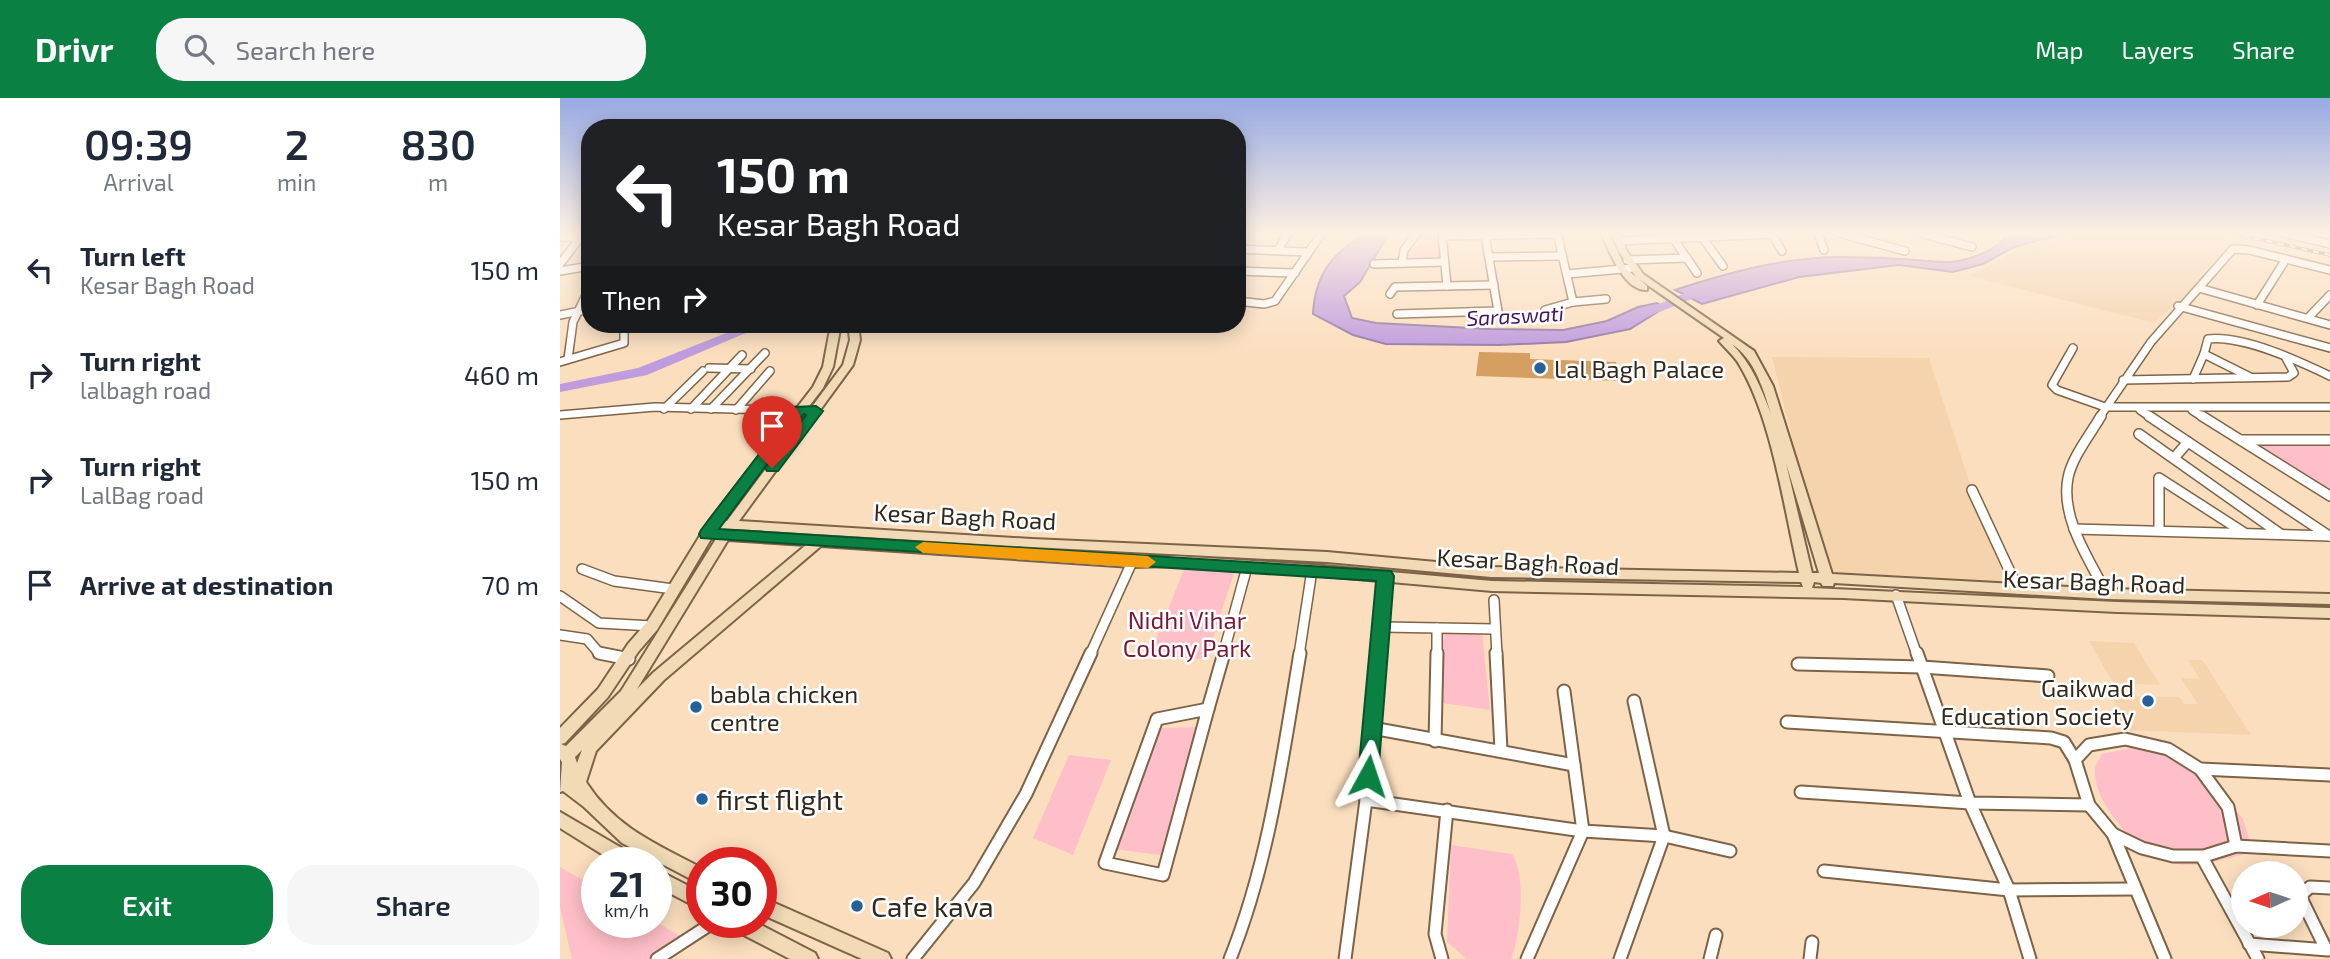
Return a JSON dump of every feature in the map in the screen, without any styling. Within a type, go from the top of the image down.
[{"type":"main road","points":[[1627,273],[1749,351],[1762,371],[1832,593]]},
{"type":"main road","points":[[1637,273],[1651,289]]},
{"type":"main road","points":[[1682,309],[1730,345],[1740,355],[1751,376],[1780,466],[1811,593]]},
{"type":"main road","points":[[560,738],[603,693],[629,659],[633,648],[652,626],[710,529],[825,375],[835,333]]},
{"type":"main road","points":[[626,695],[684,596],[727,530],[848,365],[855,333]]},
{"type":"main road","points":[[710,529],[727,530]]},
{"type":"main road","name":"Kesar Bagh Road","points":[[727,530],[818,541],[1327,557],[1491,572],[1827,578],[2107,594],[2330,599]]},
{"type":"main road","name":"Kesar Bagh Road","points":[[727,530],[1029,549],[1132,562],[1175,561],[1312,570],[1492,586],[1896,594],[2117,607],[2330,613]]},
{"type":"main road","points":[[590,802],[578,783],[590,748],[659,676],[818,541]]},
{"type":"main road","points":[[659,676],[626,695],[564,752],[571,762],[561,784],[590,802],[628,838],[686,869]]},
{"type":"main road","points":[[560,819],[605,847]]},
{"type":"main road","points":[[777,912],[882,959]]},
{"type":"main road","points":[[768,938],[809,959]]},
{"type":"street","points":[[1246,302],[1264,304],[1275,301],[1295,273]]},
{"type":"street","points":[[1445,273],[1447,286]]},
{"type":"street","points":[[1396,314],[1498,311],[1492,273]]},
{"type":"street","points":[[1573,302],[1567,274],[1578,273]]},
{"type":"street","points":[[2107,594],[2074,529],[2067,502],[2067,480],[2105,407],[2123,380],[2178,306],[2212,273]]},
{"type":"street","points":[[2258,305],[2277,273]]},
{"type":"street","points":[[1390,294],[1395,287],[1494,285]]},
{"type":"street","points":[[2199,288],[2330,325]]},
{"type":"street","points":[[2308,318],[2330,295]]},
{"type":"street","points":[[1545,310],[1573,302],[1606,299]]},
{"type":"street","points":[[581,302],[564,336],[564,360],[624,343],[625,333]]},
{"type":"street","points":[[2178,306],[2330,348]]},
{"type":"street","points":[[560,315],[581,311]]},
{"type":"street","points":[[2193,379],[2208,339],[2214,337],[2287,358],[2330,376]]},
{"type":"street","points":[[2073,348],[2052,385],[2057,390],[2105,407],[2330,407]]},
{"type":"street","points":[[711,409],[765,353]]},
{"type":"street","points":[[2204,354],[2252,378]]},
{"type":"street","points":[[691,409],[742,355]]},
{"type":"street","points":[[2123,380],[2292,375],[2294,369],[2287,358]]},
{"type":"street","points":[[664,409],[706,370],[751,369]]},
{"type":"street","points":[[736,410],[771,371]]},
{"type":"street","points":[[2138,409],[2330,536]]},
{"type":"street","points":[[2191,409],[2330,496]]},
{"type":"street","points":[[560,415],[593,410],[816,411]]},
{"type":"street","points":[[2139,434],[2280,534]]},
{"type":"street","points":[[2239,440],[2330,440]]},
{"type":"street","points":[[2174,458],[2188,442]]},
{"type":"street","points":[[2159,530],[2159,478],[2244,533]]},
{"type":"street","points":[[1972,490],[2018,589]]},
{"type":"street","points":[[2074,529],[2330,536]]},
{"type":"street","points":[[913,959],[974,883],[1026,794],[1132,562]]},
{"type":"street","points":[[1209,709],[1157,719],[1105,863],[1163,874],[1209,709],[1247,567]]},
{"type":"street","points":[[582,569],[614,581],[673,589]]},
{"type":"street","points":[[1230,959],[1255,886],[1268,827],[1289,723],[1312,570]]},
{"type":"street","points":[[1345,959],[1366,800],[1383,626],[1385,576]]},
{"type":"street","points":[[1896,594],[1970,803],[2009,890],[2030,959]]},
{"type":"street","points":[[560,596],[598,623],[652,626]]},
{"type":"street","points":[[1494,600],[1501,750]]},
{"type":"street","points":[[1383,626],[1494,629]]},
{"type":"street","points":[[1435,741],[1437,628]]},
{"type":"street","points":[[560,635],[587,639],[599,653],[629,659]]},
{"type":"street","points":[[1798,664],[1922,667],[2048,676]]},
{"type":"street","points":[[1528,959],[1583,831],[1564,691]]},
{"type":"street","points":[[1620,959],[1664,836],[1633,701]]},
{"type":"street","points":[[1787,722],[2051,738],[2064,742],[2075,760],[2089,805],[2113,834],[2165,959]]},
{"type":"street","points":[[1372,728],[1574,765]]},
{"type":"street","points":[[2075,760],[2089,745],[2125,739],[2168,749],[2200,769],[2228,807],[2236,846]]},
{"type":"street","points":[[2200,769],[2330,775]]},
{"type":"street","points":[[1801,792],[1970,803],[2089,805]]},
{"type":"street","points":[[1366,800],[1583,831],[1664,836],[1730,851]]},
{"type":"street","points":[[1442,959],[1435,934],[1447,810]]},
{"type":"street","points":[[2113,834],[2138,849],[2177,859],[2202,857],[2236,846],[2330,851]]},
{"type":"street","points":[[2202,857],[2258,959]]},
{"type":"street","points":[[1824,871],[2009,890],[2134,889]]},
{"type":"street","points":[[2328,950],[2301,896],[2310,887],[2330,888]]},
{"type":"street","points":[[1710,959],[1716,935]]},
{"type":"street","points":[[657,959],[689,938]]},
{"type":"street","points":[[1810,959],[1812,942]]},
{"type":"street","points":[[2249,944],[2328,950]]},
{"type":"shaded area","points":[[1324,273],[1365,273],[1360,282],[1344,296],[1352,318],[1376,323],[1563,330],[1607,321],[1638,307],[1657,303],[1664,308],[1630,329],[1566,342],[1499,345],[1386,344],[1353,335],[1313,314],[1314,300]]},
{"type":"shaded area","points":[[1733,273],[1831,273],[1799,277],[1702,304],[1675,290]]},
{"type":"shaded area","points":[[1974,273],[2212,273],[2154,323],[1969,276]]},
{"type":"shaded area","points":[[1772,357],[1929,358],[1972,490],[2018,589],[1827,578]]},
{"type":"shaded area","points":[[2089,641],[2134,643],[2160,685],[2113,683]]},
{"type":"shaded area","name":"Gaikwad Education Society","points":[[2188,660],[2202,660],[2251,735],[2122,730],[2112,712],[2121,712],[2111,696],[2179,697],[2184,704],[2198,704],[2181,678],[2200,679]]},
{"type":"green space","points":[[2330,442],[2330,491],[2247,443]]},
{"type":"green space","name":"Nidhi Vihar Colony Park","points":[[1185,567],[1236,567],[1206,659],[1149,657]]},
{"type":"green space","points":[[1439,630],[1482,633],[1490,710],[1443,703],[1437,692]]},
{"type":"green space","points":[[1206,727],[1169,856],[1113,849],[1157,728]]},
{"type":"green space","points":[[2141,746],[2163,753],[2207,774],[2243,819],[2249,839],[2246,854],[2209,863],[2180,864],[2158,857],[2132,838],[2101,797],[2095,768],[2102,754]]},
{"type":"green space","points":[[1069,755],[1111,760],[1073,855],[1033,838]]},
{"type":"green space","points":[[1451,845],[1512,854],[1517,864],[1521,891],[1517,936],[1511,959],[1467,959],[1447,942]]},
{"type":"green space","points":[[560,867],[581,879],[581,938],[672,938],[672,931],[683,938],[646,959],[572,959],[560,907]]},
{"type":"building","name":"Lal Bagh Palace","points":[[1479,352],[1530,353],[1530,359],[1616,362],[1620,381],[1476,376]]},
{"type":"waterway","name":"Saraswati","points":[[1639,315],[1707,288]]},
{"type":"waterway","points":[[560,388],[642,372],[738,333]]},
{"type":"slow traffic","points":[[923,547],[1148,562]]},
{"type":"place","name":"Lal Bagh Palace","points":[[1540,368]]},
{"type":"place","name":"Gaikwad Education Society","points":[[2148,701]]},
{"type":"place","name":"babla chicken centre","points":[[696,707]]},
{"type":"place","name":"first flight","points":[[702,799]]},
{"type":"place","name":"Cafe kava","points":[[857,906]]},
{"type":"route","points":[[772,468],[816,411],[800,410],[707,534],[1385,576],[1383,626],[1368,776]]}]
